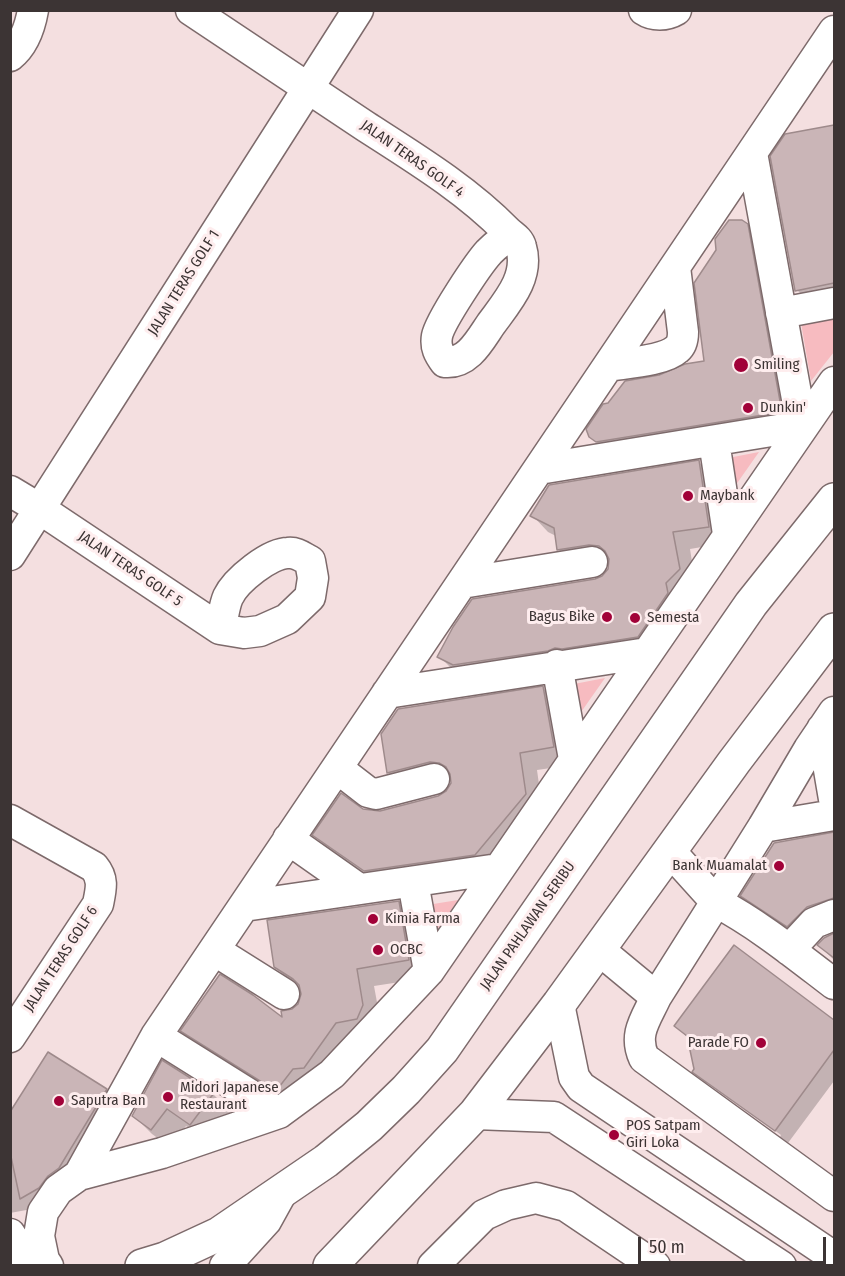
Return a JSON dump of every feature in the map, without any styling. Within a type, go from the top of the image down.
[{"type":"main road","name":"JALAN PAHLAWAN SERIBU","points":[[142,1266],[219,1234],[282,1192],[326,1161],[369,1126],[406,1090],[442,1050],[751,604],[834,500]]},
{"type":"main road","points":[[330,1266],[475,1114],[559,1004],[734,762],[834,630]]},
{"type":"street","points":[[10,56],[16,52],[30,28],[33,10]]},
{"type":"street","name":"JALAN TERAS GOLF 4","points":[[190,10],[418,161],[492,216],[511,235]]},
{"type":"street","name":"JALAN TERAS GOLF 1","points":[[10,555],[358,10]]},
{"type":"street","points":[[79,1175],[156,1036],[834,35]]},
{"type":"street","points":[[752,153],[802,426]]},
{"type":"street","points":[[608,366],[668,355],[678,348],[683,332],[675,267]]},
{"type":"street","points":[[782,313],[834,303]]},
{"type":"street","points":[[48,1266],[44,1260],[39,1236],[43,1212],[58,1190],[79,1175],[162,1153],[279,1113],[332,1074],[429,971],[834,382]]},
{"type":"street","points":[[539,469],[802,426]]},
{"type":"street","points":[[714,441],[728,534]]},
{"type":"street","name":"JALAN TERAS GOLF 5","points":[[10,491],[40,508],[220,629]]},
{"type":"street","points":[[462,583],[592,562]]},
{"type":"street","points":[[387,693],[647,652]]},
{"type":"street","points":[[557,665],[574,759]]},
{"type":"street","points":[[828,720],[834,799]]},
{"type":"street","points":[[828,720],[763,827],[723,906],[656,997],[639,1034],[639,1046],[644,1058],[834,1196]]},
{"type":"street","points":[[337,768],[368,792],[376,794],[434,779]]},
{"type":"street","points":[[763,827],[834,815]]},
{"type":"street","name":"JALAN TERAS GOLF 6","points":[[10,820],[94,867],[102,882],[98,904],[10,1037]]},
{"type":"street","points":[[288,839],[359,889]]},
{"type":"street","points":[[669,851],[723,906],[789,950],[834,984]]},
{"type":"street","points":[[244,906],[498,869]]},
{"type":"street","points":[[413,882],[429,971]]},
{"type":"street","points":[[789,950],[814,924],[834,915]]},
{"type":"street","points":[[598,949],[656,997]]},
{"type":"street","points":[[214,950],[284,994]]},
{"type":"street","points":[[559,1004],[574,1077],[581,1088],[834,1257]]},
{"type":"street","points":[[156,1036],[279,1113]]},
{"type":"street","points":[[475,1114],[554,1117],[781,1266]]},
{"type":"street","points":[[225,1266],[266,1221],[282,1192]]},
{"type":"street","points":[[433,1266],[484,1215],[506,1205],[536,1198],[566,1206],[654,1266]]},
{"type":"street","points":[[10,1219],[43,1212]]},
{"type":"street","points":[[10,1234],[19,1248],[14,1266]]},
{"type":"shaded area","points":[[834,317],[834,352],[811,381],[801,323]]},
{"type":"shaded area","points":[[759,452],[733,489],[728,458]]},
{"type":"shaded area","points":[[605,678],[579,715],[574,684]]},
{"type":"shaded area","points":[[458,900],[432,937],[427,905]]},
{"type":"building","points":[[834,125],[834,283],[795,291],[770,156],[785,134]]},
{"type":"building","points":[[729,220],[742,220],[748,224],[782,412],[596,442],[589,437],[586,429],[603,404],[608,403],[625,381],[659,375],[685,364],[704,361],[694,283],[716,250],[715,239]]},
{"type":"building","points":[[699,460],[709,527],[673,532],[680,569],[666,583],[668,593],[638,637],[453,665],[437,657],[453,627],[472,599],[595,579],[602,576],[608,569],[609,559],[599,546],[589,545],[557,550],[554,528],[530,516],[549,485]]},
{"type":"building","points":[[543,686],[554,747],[520,753],[526,794],[475,855],[364,871],[312,835],[341,793],[363,809],[380,811],[438,796],[446,791],[451,783],[450,774],[446,767],[439,763],[430,762],[387,773],[381,734],[398,709]]},
{"type":"building","name":"Bank Muamalat","points":[[834,832],[834,898],[807,907],[787,927],[740,896],[774,843]]},
{"type":"building","points":[[399,901],[409,960],[357,969],[363,1005],[357,1019],[336,1023],[304,1068],[293,1069],[276,1091],[180,1031],[220,974],[282,1017],[281,1011],[292,1009],[298,1004],[301,994],[299,985],[274,967],[267,920]]},
{"type":"building","points":[[834,933],[834,958],[817,945]]},
{"type":"building","name":"Parade FO","points":[[734,945],[834,1020],[834,1050],[775,1131],[692,1072],[694,1069],[687,1036],[674,1026]]},
{"type":"building","name":"Saputra Ban","points":[[48,1052],[107,1089],[59,1168],[48,1176],[39,1188],[20,1199],[10,1152],[10,1112]]},
{"type":"building","name":"Midori Japanese Restaurant","points":[[162,1060],[214,1093],[190,1125],[167,1109],[151,1130],[132,1116]]},
{"type":"place","name":"Smiling","points":[[741,365]]},
{"type":"place","name":"Dunkin'","points":[[748,408]]},
{"type":"place","name":"Maybank","points":[[688,496]]},
{"type":"place","name":"Bagus Bike","points":[[607,617]]},
{"type":"place","name":"Semesta","points":[[635,618]]},
{"type":"place","name":"Bank Muamalat","points":[[779,866]]},
{"type":"place","name":"Kimia Farma","points":[[373,919]]},
{"type":"place","name":"OCBC","points":[[378,950]]},
{"type":"place","name":"Parade FO","points":[[761,1043]]},
{"type":"place","name":"Midori Japanese Restaurant","points":[[168,1097]]},
{"type":"place","name":"Saputra Ban","points":[[59,1101]]},
{"type":"place","name":"POS Satpam Giri Loka","points":[[614,1135]]}]
